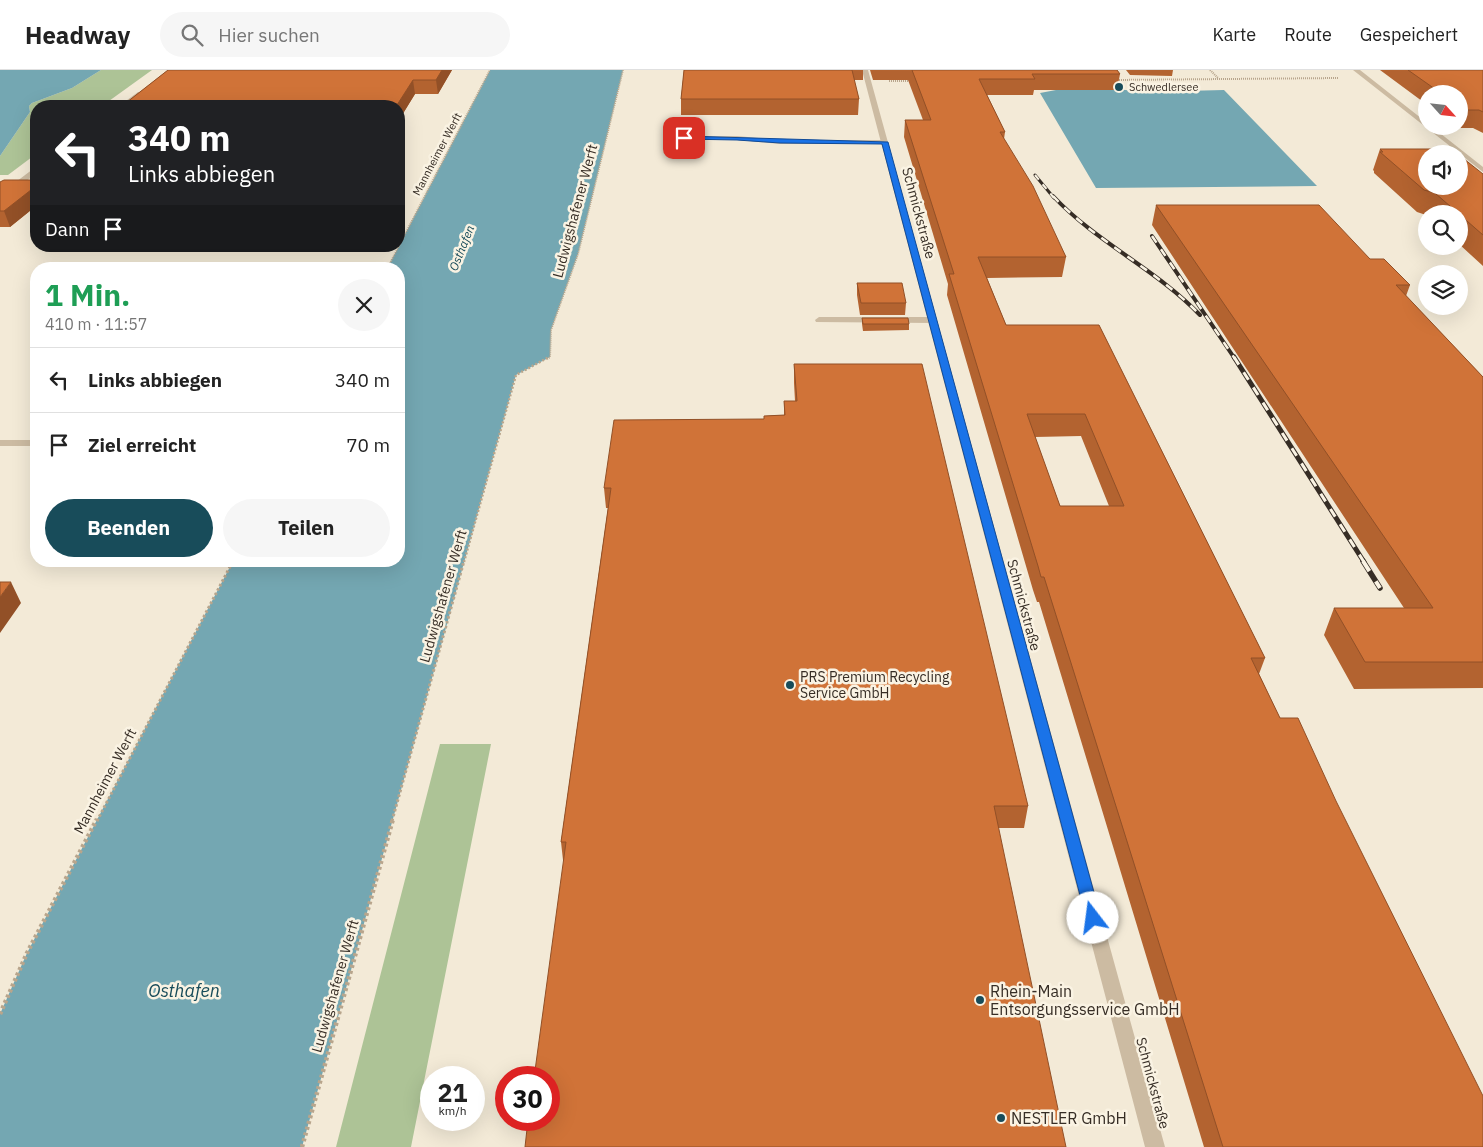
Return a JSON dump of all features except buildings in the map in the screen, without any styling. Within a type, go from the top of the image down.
[{"type":"street","points":[[1356,70],[1418,119]]},
{"type":"street","name":"Schmickstraße","points":[[867,75],[1155,1147]]},
{"type":"street","points":[[130,100],[144,90]]},
{"type":"street","points":[[1438,135],[1483,170]]},
{"type":"street","points":[[684,138],[737,138],[780,142],[884,142]]},
{"type":"street","points":[[0,198],[30,176]]},
{"type":"street","points":[[819,320],[932,320]]},
{"type":"street","points":[[0,443],[30,443]]},
{"type":"path","name":"Mannheimer Werft","points":[[405,234],[490,70]]},
{"type":"path","name":"Ludwigshafener Werft","points":[[302,1147],[516,375],[550,356],[551,330],[578,254],[623,70]]},
{"type":"path","points":[[1210,70],[1218,79]]},
{"type":"path","points":[[867,75],[916,81]]},
{"type":"path","points":[[1114,80],[1367,78]]},
{"type":"path","name":"Mannheimer Werft","points":[[0,1014],[27,953],[230,567]]},
{"type":"green space","points":[[101,70],[152,70],[110,100],[40,100],[72,88]]},
{"type":"green space","points":[[30,112],[30,158],[8,175],[0,175],[0,156]]},
{"type":"green space","points":[[440,744],[491,744],[427,1066],[420,1066],[420,1102],[411,1147],[336,1147]]},
{"type":"water","points":[[0,70],[101,70],[72,88],[40,100],[30,100],[30,112],[0,156]]},
{"type":"water","name":"Osthafen","points":[[490,70],[623,70],[578,254],[551,330],[550,357],[516,375],[302,1147],[0,1147],[0,1014],[27,953],[230,567],[405,567],[405,262],[391,262],[396,252],[405,252],[405,234]]},
{"type":"water","name":"Schwedlersee","points":[[1116,89],[1144,92],[1224,90],[1317,186],[1096,188],[1040,93],[1056,90]]},
{"type":"railway","points":[[1035,175],[1054,198]]},
{"type":"railway","points":[[1053,196],[1088,228],[1165,284],[1200,315]]},
{"type":"railway","points":[[1152,236],[1235,359]]},
{"type":"railway","points":[[1234,357],[1364,562]]},
{"type":"railway","points":[[1363,561],[1380,588]]},
{"type":"place","name":"Schwedlersee","points":[[1119,87]]},
{"type":"place","name":"PRS Premium Recycling Service GmbH","points":[[790,685]]},
{"type":"place","name":"Rhein-Main Entsorgungsservice GmbH","points":[[980,1000]]},
{"type":"place","name":"NESTLER GmbH","points":[[1001,1118]]},
{"type":"route","points":[[684,138],[737,138],[780,142],[884,142],[1093,918]]}]
